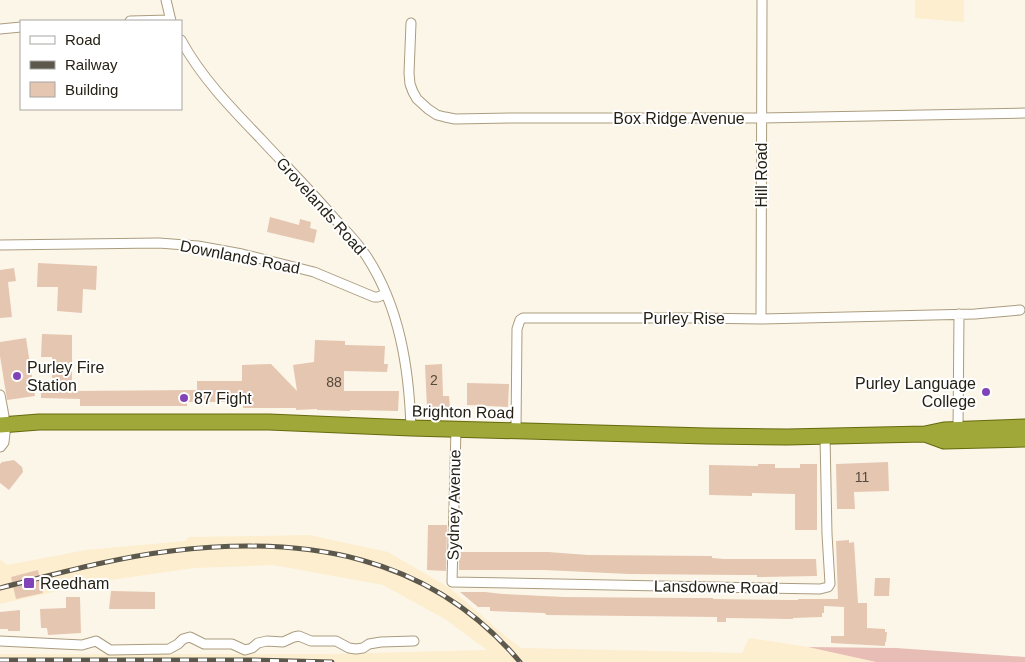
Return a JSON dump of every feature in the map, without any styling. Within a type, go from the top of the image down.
[{"type":"highway","name":"Brighton Road","points":[[3,425],[39,422],[269,422],[707,436],[925,434],[944,430],[1025,426]]},
{"type":"highway","name":"Brighton Road","points":[[925,434],[944,441],[1025,439]]},
{"type":"street","points":[[166,0],[170,20]]},
{"type":"street","name":"Hill Road","points":[[761,319],[762,0]]},
{"type":"street","name":"Box Ridge Avenue","points":[[411,23],[410,84],[422,105],[445,118],[762,118],[1025,113]]},
{"type":"street","points":[[0,29],[20,27]]},
{"type":"street","name":"Grovelands Road","points":[[182,42],[212,87],[316,197],[356,242],[370,264],[385,294],[398,329],[410,395],[411,428]]},
{"type":"street","name":"Downlands Road","points":[[0,244],[159,243],[198,246],[242,254],[314,272],[374,297],[385,294]]},
{"type":"street","name":"Purley Rise","points":[[516,430],[517,329],[518,323],[523,318],[761,319],[975,314],[1020,310]]},
{"type":"street","points":[[958,429],[959,314]]},
{"type":"street","points":[[0,395],[1,407],[4,413],[3,442],[0,446]]},
{"type":"street","name":"Sydney Avenue","points":[[452,582],[456,429]]},
{"type":"street","name":"Lansdowne Road","points":[[452,582],[824,588],[830,584],[825,436]]},
{"type":"street","points":[[0,641],[82,645],[96,641],[110,650],[169,649],[183,639],[190,637],[204,644],[232,644],[245,650],[252,648],[258,643],[267,641],[283,642],[299,636],[311,641],[336,641],[349,648],[356,649],[381,642],[414,641]]},
{"type":"shaded area","points":[[915,0],[964,0],[964,22],[915,18]]},
{"type":"shaded area","points":[[309,535],[388,552],[450,588],[521,648],[742,653],[749,638],[808,647],[876,662],[0,662],[0,654],[326,654],[487,650],[445,619],[383,585],[273,565],[194,568],[103,581],[0,604],[0,559],[7,565],[86,550],[185,541],[189,537]]},
{"type":"shaded area","points":[[808,647],[896,648],[1025,657],[1025,662],[876,662]]},
{"type":"building","points":[[270,217],[299,225],[300,219],[311,222],[310,228],[317,230],[314,243],[267,232]]},
{"type":"building","points":[[38,263],[97,266],[96,290],[83,289],[82,313],[57,311],[58,287],[37,287]]},
{"type":"building","points":[[14,268],[16,281],[8,282],[12,317],[0,318],[0,270]]},
{"type":"building","points":[[42,334],[72,335],[72,391],[197,390],[197,381],[242,381],[242,365],[271,364],[297,391],[293,365],[314,362],[315,340],[345,341],[345,345],[385,346],[384,364],[388,364],[387,372],[344,371],[344,391],[399,391],[398,411],[243,408],[243,402],[187,402],[187,406],[80,406],[80,399],[41,398],[41,382],[52,382],[52,357],[41,357]]},
{"type":"building","name":"Purley Fire Station","points":[[26,338],[35,396],[7,400],[0,356],[0,342]]},
{"type":"building","points":[[442,364],[443,396],[449,396],[450,407],[427,408],[425,365]]},
{"type":"building","points":[[467,383],[509,384],[508,407],[467,405]]},
{"type":"building","points":[[14,460],[22,467],[23,472],[9,490],[0,483],[0,464]]},
{"type":"building","points":[[888,462],[889,491],[854,492],[855,509],[837,509],[836,464]]},
{"type":"building","points":[[758,464],[775,464],[775,468],[800,468],[800,464],[817,464],[817,530],[795,530],[795,494],[709,495],[709,465],[758,466]]},
{"type":"building","points":[[428,525],[447,525],[446,571],[427,570]]},
{"type":"building","points":[[849,540],[849,543],[854,542],[858,603],[867,603],[867,628],[885,629],[885,632],[887,632],[885,646],[831,643],[831,636],[844,636],[844,607],[824,606],[822,617],[793,619],[726,618],[726,622],[717,622],[717,617],[546,615],[544,613],[490,611],[490,607],[478,607],[460,592],[564,597],[838,599],[836,541]]},
{"type":"building","points":[[459,552],[712,556],[712,558],[724,559],[816,559],[817,576],[757,577],[757,575],[459,570]]},
{"type":"building","points":[[38,570],[43,593],[16,599],[11,577]]},
{"type":"building","points":[[875,578],[890,578],[889,596],[874,596]]},
{"type":"building","points":[[111,591],[155,592],[155,609],[109,609]]},
{"type":"building","points":[[66,597],[80,597],[81,633],[48,635],[47,628],[41,628],[40,609],[66,608]]},
{"type":"building","points":[[20,610],[20,631],[0,629],[0,612]]},
{"type":"railway","points":[[0,588],[106,562],[171,551],[269,546],[316,551],[361,560],[405,575],[446,597],[484,626],[520,662]]},
{"type":"railway","points":[[0,660],[252,660],[332,662]]},
{"type":"place","name":"Purley Fire Station","points":[[17,376]]},
{"type":"place","name":"Purley Language College","points":[[986,392]]},
{"type":"place","name":"87 Fight","points":[[184,398]]},
{"type":"place","name":"Reedham","points":[[29,583]]}]
